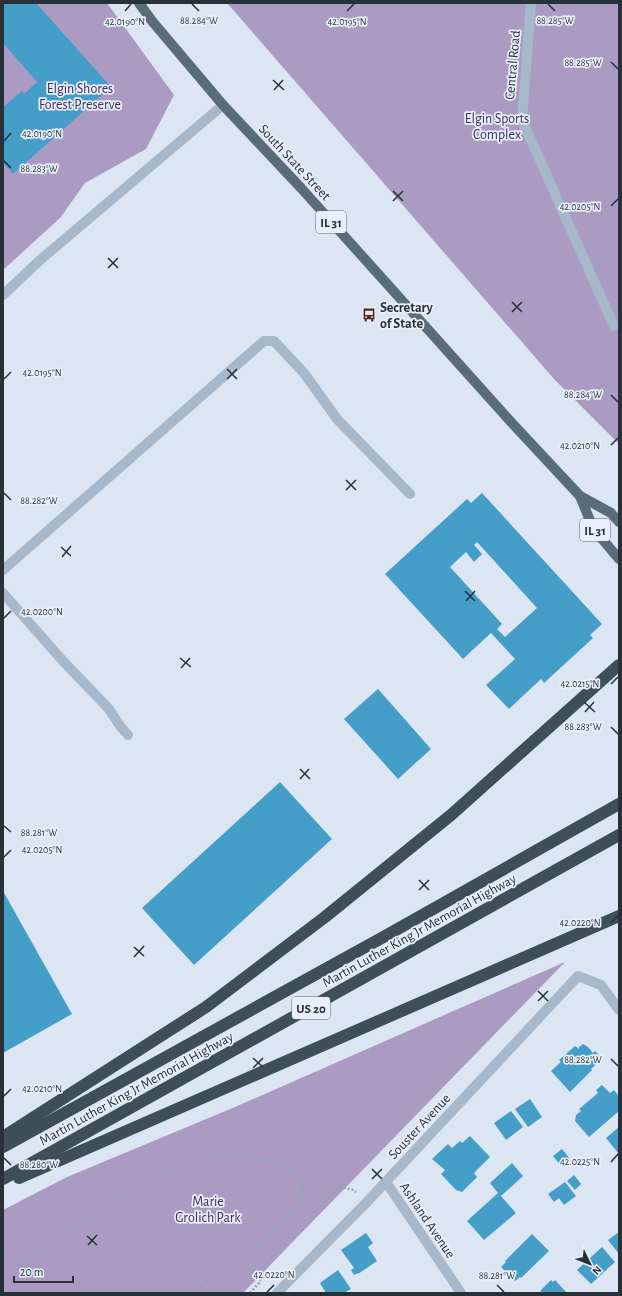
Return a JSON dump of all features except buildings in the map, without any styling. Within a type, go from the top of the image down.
[{"type":"highway","points":[[3,1137],[206,1007],[326,917],[451,815],[619,665]]},
{"type":"highway","name":"Martin Luther King Jr Memorial Highway","points":[[3,1146],[380,939],[619,804]]},
{"type":"highway","name":"Martin Luther King Jr Memorial Highway","points":[[3,1179],[619,835]]},
{"type":"highway","points":[[3,1185],[619,916]]},
{"type":"main road","name":"South State Street","points":[[139,3],[224,105],[301,188],[506,416],[580,496],[611,513],[619,522]]},
{"type":"main road","name":"South State Street","points":[[580,496],[593,528],[619,559]]},
{"type":"street","name":"Central Road","points":[[531,3],[522,120],[614,326]]},
{"type":"street","points":[[3,294],[39,261],[224,105]]},
{"type":"street","points":[[3,570],[264,341],[274,341],[304,373],[337,418],[410,494]]},
{"type":"street","points":[[3,593],[63,661],[109,709],[128,735]]},
{"type":"street","name":"Souster Avenue","points":[[277,1293],[386,1182],[578,976],[601,985],[619,1010]]},
{"type":"street","name":"Ashland Avenue","points":[[386,1182],[461,1293]]},
{"type":"path","points":[[3,1272],[20,1264],[49,1246],[154,1176],[191,1159],[238,1153],[269,1162],[293,1174],[303,1187],[316,1190],[327,1198]]},
{"type":"path","points":[[194,1293],[198,1288],[232,1265],[280,1224],[299,1203],[303,1187]]},
{"type":"path","points":[[250,1293],[259,1283],[270,1259],[327,1198],[341,1187],[354,1190],[356,1193]]},
{"type":"green space","name":"Elgin Shores Forest Preserve","points":[[3,3],[107,3],[174,95],[146,149],[85,183],[60,218],[3,270]]},
{"type":"green space","name":"Elgin Sports Complex","points":[[227,3],[619,3],[619,444],[554,379]]},
{"type":"green space","name":"Marie Grolich Park","points":[[565,962],[243,1293],[3,1293],[3,1210],[67,1177],[235,1107]]},
{"type":"place","name":"Secretary of State","points":[[369,315]]}]
